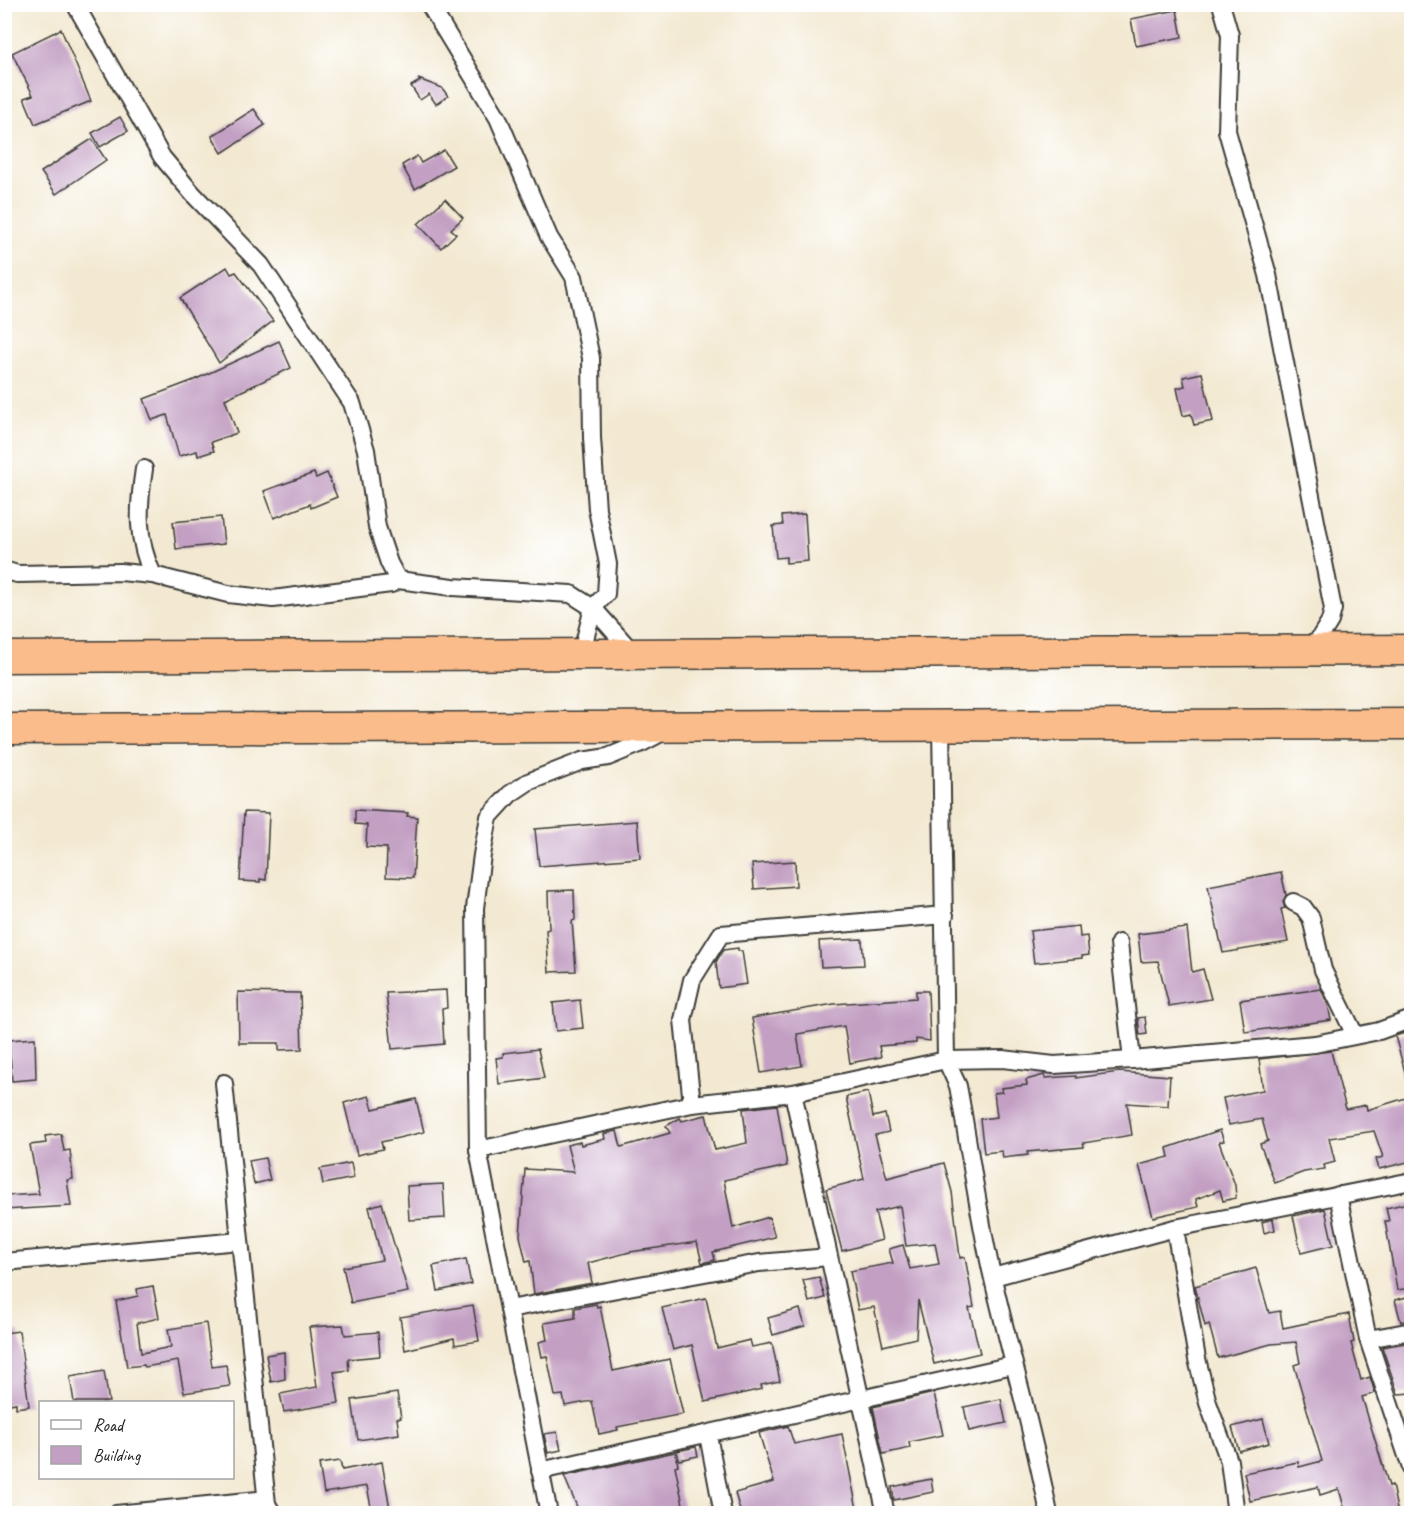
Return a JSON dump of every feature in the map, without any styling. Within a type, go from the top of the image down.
[{"type":"highway","points":[[4,657],[1412,650]]},
{"type":"highway","points":[[4,729],[1412,724]]},
{"type":"street","points":[[75,4],[162,157],[192,193],[261,265],[352,403],[366,450],[377,527],[389,563],[398,580]]},
{"type":"street","points":[[429,4],[498,118],[549,237],[574,277],[591,358],[597,509],[608,564],[606,594],[593,608],[581,655]]},
{"type":"street","points":[[1221,4],[1230,35],[1229,142],[1268,275],[1333,609],[1330,621],[1312,650]]},
{"type":"street","points":[[144,469],[137,513],[145,559],[153,575]]},
{"type":"street","points":[[4,570],[17,574],[120,572],[153,575],[228,594],[273,599],[362,585],[380,586],[398,580],[453,587],[571,594],[593,608],[634,654]]},
{"type":"street","points":[[941,725],[946,1060],[958,1086],[993,1277],[1013,1365],[1023,1392],[1050,1514]]},
{"type":"street","points":[[549,1514],[478,1150],[475,908],[489,817],[510,794],[528,782],[582,761],[608,757],[642,743],[672,726]]},
{"type":"street","points":[[1293,902],[1303,907],[1311,918],[1323,970],[1355,1035]]},
{"type":"street","points":[[692,1104],[683,1020],[692,980],[721,934],[945,915]]},
{"type":"street","points":[[1119,943],[1132,1060]]},
{"type":"street","points":[[478,1150],[692,1104],[793,1093],[946,1060],[1004,1059],[1054,1065],[1315,1044],[1379,1031],[1412,1018]]},
{"type":"street","points":[[224,1083],[270,1509]]},
{"type":"street","points":[[793,1093],[886,1514]]},
{"type":"street","points":[[993,1277],[1175,1228],[1412,1181]]},
{"type":"street","points":[[1338,1195],[1368,1339],[1412,1471]]},
{"type":"street","points":[[1175,1228],[1197,1359],[1208,1403],[1229,1461],[1236,1514]]},
{"type":"street","points":[[4,1262],[240,1241]]},
{"type":"street","points":[[509,1309],[759,1263],[829,1257]]},
{"type":"street","points":[[1368,1339],[1412,1331]]},
{"type":"street","points":[[540,1471],[1013,1365]]},
{"type":"street","points":[[708,1435],[723,1514]]},
{"type":"street","points":[[116,1514],[258,1500],[270,1509]]},
{"type":"building","points":[[1177,10],[1182,37],[1136,46],[1131,19]]},
{"type":"building","points":[[61,29],[91,101],[35,124],[24,98],[33,95],[12,53]]},
{"type":"building","points":[[418,79],[442,88],[448,96],[436,104],[429,94],[420,100],[411,86],[420,81]]},
{"type":"building","points":[[254,109],[265,125],[222,153],[212,136]]},
{"type":"building","points":[[120,117],[128,131],[100,147],[92,133]]},
{"type":"building","points":[[92,139],[106,160],[56,194],[41,172]]},
{"type":"building","points":[[444,150],[454,166],[415,189],[402,165],[417,156],[421,163]]},
{"type":"building","points":[[445,199],[463,218],[451,229],[456,234],[441,248],[418,224]]},
{"type":"building","points":[[227,267],[231,274],[236,272],[273,321],[219,363],[180,298]]},
{"type":"building","points":[[279,341],[291,368],[225,399],[237,433],[211,442],[214,451],[198,456],[197,451],[179,456],[167,415],[152,420],[144,399],[194,380]]},
{"type":"building","points":[[1202,373],[1213,421],[1194,425],[1191,414],[1183,416],[1177,388],[1185,386],[1183,377]]},
{"type":"building","points":[[314,473],[316,478],[327,473],[337,497],[311,508],[310,504],[274,518],[264,491]]},
{"type":"building","points":[[805,514],[808,561],[786,563],[786,557],[776,558],[773,526],[783,525],[782,516]]},
{"type":"building","points":[[221,517],[224,544],[176,549],[173,522]]},
{"type":"building","points":[[355,810],[408,813],[407,816],[417,817],[413,878],[386,877],[387,848],[366,847],[367,825],[355,824]]},
{"type":"building","points":[[244,812],[269,813],[266,880],[260,879],[260,882],[240,881]]},
{"type":"building","points":[[637,821],[640,858],[539,866],[535,829]]},
{"type":"building","points":[[795,861],[796,886],[754,889],[752,864]]},
{"type":"building","points":[[1281,872],[1286,895],[1283,902],[1285,908],[1281,909],[1288,942],[1223,953],[1208,886]]},
{"type":"building","points":[[574,890],[575,920],[572,921],[576,971],[549,972],[546,930],[549,929],[548,891]]},
{"type":"building","points":[[1079,926],[1080,937],[1087,936],[1089,955],[1082,956],[1082,958],[1034,963],[1030,931]]},
{"type":"building","points":[[1187,928],[1192,972],[1203,969],[1211,999],[1169,1006],[1158,961],[1141,962],[1138,934]]},
{"type":"building","points":[[862,939],[864,965],[821,967],[819,941]]},
{"type":"building","points":[[738,948],[738,951],[742,951],[747,984],[719,988],[716,962],[723,950]]},
{"type":"building","points":[[1321,989],[1331,1020],[1245,1032],[1240,1000]]},
{"type":"building","points":[[446,990],[447,1008],[442,1009],[444,1044],[392,1049],[386,993]]},
{"type":"building","points":[[916,991],[928,991],[930,1041],[916,1039],[916,1043],[879,1046],[881,1057],[850,1063],[844,1026],[797,1034],[802,1066],[761,1073],[752,1018],[834,1004],[916,998]]},
{"type":"building","points":[[238,992],[300,993],[302,1049],[279,1050],[279,1043],[239,1043]]},
{"type":"building","points":[[580,1000],[583,1028],[556,1031],[553,1003]]},
{"type":"building","points":[[1145,1017],[1147,1034],[1140,1035],[1138,1018]]},
{"type":"building","points":[[1408,1032],[1412,1045],[1412,1082],[1408,1083],[1395,1036]]},
{"type":"building","points":[[35,1038],[36,1079],[12,1081],[9,1040]]},
{"type":"building","points":[[538,1049],[544,1078],[499,1084],[496,1058],[503,1057],[503,1053]]},
{"type":"building","points":[[1331,1051],[1346,1109],[1366,1105],[1367,1110],[1412,1096],[1412,1161],[1379,1169],[1376,1159],[1383,1157],[1374,1131],[1329,1138],[1335,1162],[1324,1165],[1325,1169],[1304,1172],[1275,1183],[1260,1144],[1268,1141],[1262,1119],[1229,1125],[1223,1098],[1263,1090],[1259,1059]]},
{"type":"building","points":[[1119,1072],[1170,1076],[1168,1106],[1127,1103],[1132,1135],[1083,1143],[1084,1147],[1027,1152],[1028,1155],[1003,1158],[1002,1151],[984,1153],[980,1119],[997,1117],[994,1093],[1002,1092],[1001,1088],[1027,1085],[1026,1080],[1044,1075],[1045,1078],[1076,1076],[1076,1078]]},
{"type":"building","points":[[868,1092],[873,1117],[885,1114],[889,1132],[875,1135],[887,1178],[944,1163],[952,1192],[960,1258],[965,1257],[974,1307],[969,1308],[980,1353],[934,1364],[918,1300],[916,1338],[883,1346],[874,1307],[858,1310],[850,1271],[893,1263],[889,1249],[903,1245],[910,1269],[939,1264],[935,1243],[906,1246],[900,1206],[875,1212],[882,1240],[842,1251],[826,1189],[864,1179],[846,1097]]},
{"type":"building","points":[[369,1096],[373,1109],[416,1099],[424,1132],[381,1142],[383,1149],[357,1155],[344,1103]]},
{"type":"building","points":[[777,1105],[787,1166],[724,1180],[733,1228],[769,1217],[775,1237],[713,1252],[715,1260],[702,1263],[697,1242],[630,1252],[588,1263],[592,1283],[534,1294],[530,1261],[526,1262],[520,1236],[525,1169],[574,1172],[567,1145],[580,1142],[581,1145],[605,1139],[604,1134],[617,1131],[621,1147],[670,1133],[666,1126],[680,1118],[682,1121],[706,1115],[715,1150],[747,1143],[743,1109]]},
{"type":"building","points":[[1220,1130],[1224,1141],[1219,1142],[1235,1185],[1236,1198],[1223,1201],[1220,1190],[1196,1199],[1198,1207],[1153,1217],[1139,1165],[1169,1157],[1167,1148]]},
{"type":"building","points":[[61,1134],[64,1151],[70,1150],[73,1179],[67,1180],[71,1206],[4,1210],[4,1196],[39,1194],[30,1145],[46,1143],[45,1136]]},
{"type":"building","points":[[265,1158],[270,1180],[254,1184],[249,1161]]},
{"type":"building","points":[[351,1163],[354,1178],[323,1184],[320,1169]]},
{"type":"building","points":[[443,1184],[445,1218],[409,1220],[407,1186]]},
{"type":"building","points":[[1412,1202],[1412,1288],[1397,1290],[1385,1221],[1389,1221],[1386,1208]]},
{"type":"building","points":[[382,1203],[408,1292],[351,1303],[343,1267],[382,1260],[369,1207]]},
{"type":"building","points":[[1325,1209],[1333,1245],[1301,1253],[1293,1216]]},
{"type":"building","points":[[1273,1219],[1275,1230],[1264,1233],[1262,1222]]},
{"type":"building","points":[[466,1259],[471,1284],[438,1291],[433,1266]]},
{"type":"building","points":[[1256,1268],[1269,1313],[1280,1311],[1283,1328],[1349,1314],[1354,1342],[1351,1343],[1361,1380],[1370,1377],[1375,1393],[1362,1397],[1389,1486],[1392,1485],[1398,1514],[1346,1514],[1339,1489],[1320,1495],[1318,1487],[1250,1501],[1244,1473],[1298,1462],[1299,1467],[1322,1461],[1294,1365],[1300,1363],[1296,1342],[1271,1344],[1218,1358],[1209,1324],[1205,1326],[1195,1286]]},
{"type":"building","points":[[819,1277],[825,1298],[809,1302],[803,1280]]},
{"type":"building","points":[[153,1286],[159,1318],[137,1323],[141,1353],[171,1347],[168,1329],[206,1323],[212,1367],[226,1365],[230,1386],[184,1393],[178,1361],[145,1367],[144,1365],[127,1367],[116,1301],[138,1296],[137,1289]]},
{"type":"building","points":[[1407,1297],[1412,1319],[1401,1322],[1395,1300]]},
{"type":"building","points":[[706,1298],[717,1348],[750,1340],[752,1347],[772,1343],[780,1381],[761,1385],[762,1389],[705,1402],[692,1345],[673,1350],[662,1308]]},
{"type":"building","points":[[596,1304],[597,1307],[600,1306],[613,1371],[670,1359],[683,1414],[617,1427],[618,1430],[599,1434],[592,1401],[565,1406],[563,1395],[555,1396],[547,1356],[542,1357],[539,1342],[547,1340],[544,1323],[575,1318],[575,1308]]},
{"type":"building","points":[[473,1305],[479,1341],[455,1345],[454,1338],[405,1350],[400,1317]]},
{"type":"building","points":[[800,1309],[805,1326],[773,1335],[768,1318]]},
{"type":"building","points":[[343,1325],[345,1335],[378,1332],[380,1356],[348,1359],[349,1370],[334,1372],[339,1403],[284,1412],[280,1394],[317,1387],[309,1327]]},
{"type":"building","points":[[19,1331],[29,1406],[16,1408],[16,1403],[4,1405],[4,1333]]},
{"type":"building","points":[[1412,1342],[1412,1393],[1398,1394],[1382,1347]]},
{"type":"building","points":[[284,1352],[285,1379],[271,1382],[266,1355]]},
{"type":"building","points":[[104,1371],[109,1401],[74,1401],[70,1377]]},
{"type":"building","points":[[397,1393],[401,1418],[397,1418],[399,1434],[358,1440],[352,1400]]},
{"type":"building","points":[[934,1393],[943,1435],[909,1442],[910,1448],[883,1454],[873,1407]]},
{"type":"building","points":[[1001,1399],[1006,1423],[969,1431],[964,1407]]},
{"type":"building","points":[[1263,1419],[1269,1443],[1239,1451],[1232,1427]]},
{"type":"building","points":[[788,1426],[794,1444],[842,1434],[858,1514],[741,1514],[735,1493],[774,1482],[759,1433]]},
{"type":"building","points":[[557,1432],[561,1450],[548,1453],[544,1434]]},
{"type":"building","points":[[696,1447],[698,1456],[679,1460],[677,1451]]},
{"type":"building","points":[[675,1452],[678,1465],[675,1466],[685,1514],[605,1514],[604,1510],[580,1514],[564,1476]]},
{"type":"building","points":[[340,1461],[342,1470],[382,1462],[390,1509],[372,1512],[367,1486],[324,1493],[319,1464]]},
{"type":"building","points":[[931,1479],[933,1492],[894,1500],[892,1487]]}]
